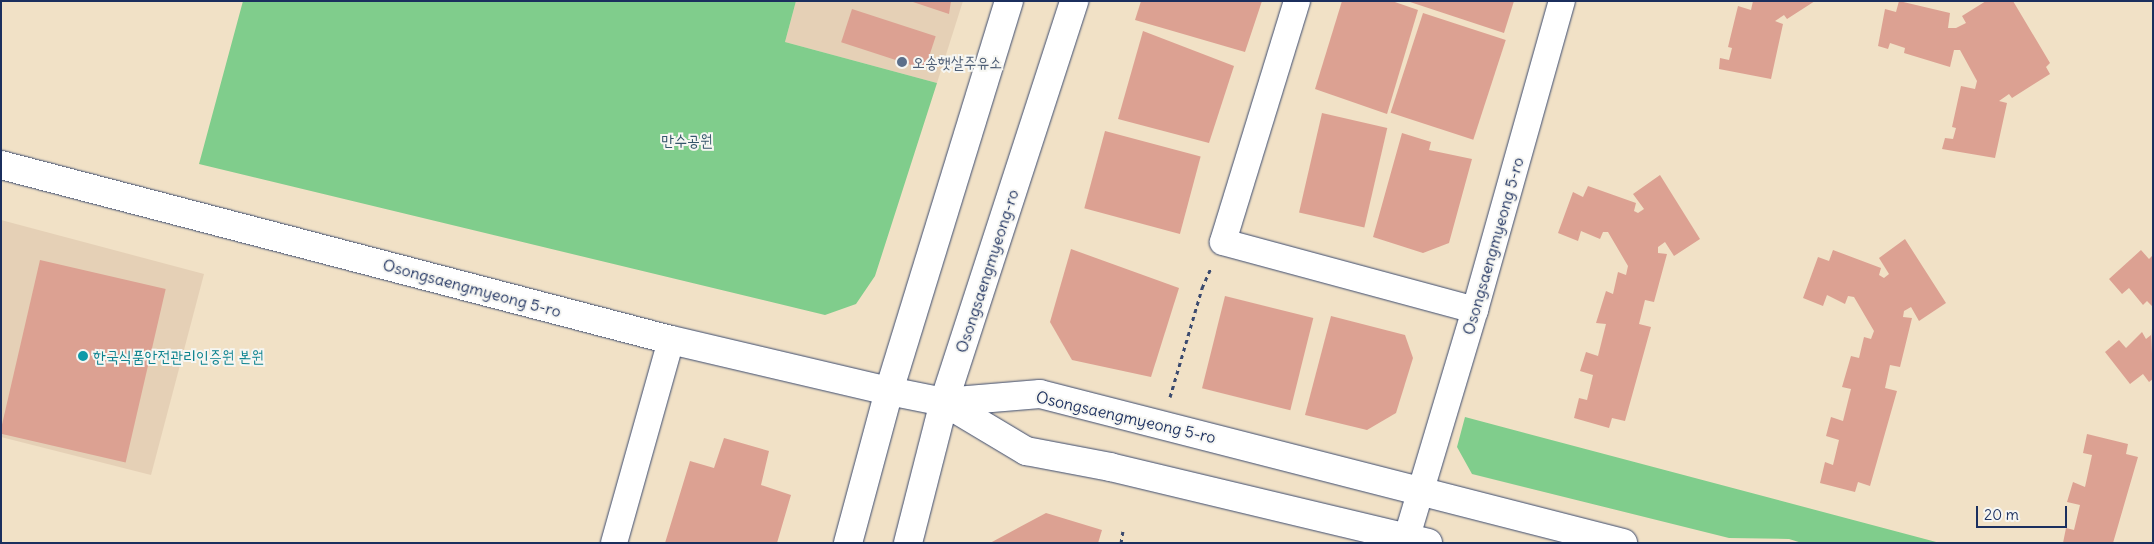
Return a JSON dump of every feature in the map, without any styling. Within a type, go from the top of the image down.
[{"type":"street","points":[[848,543],[889,391],[1009,1]]},
{"type":"street","name":"Osongsaengmyeong-ro","points":[[908,543],[944,402],[1074,1]]},
{"type":"street","points":[[1297,1],[1223,242],[1476,310]]},
{"type":"street","name":"Osongsaengmyeong 5-ro","points":[[944,402],[1026,451],[1413,541],[1421,490],[1476,310],[1562,1]]},
{"type":"street","name":"Osongsaengmyeong 5-ro","points":[[1,165],[671,340],[889,391],[944,402],[1040,394],[1623,543]]},
{"type":"street","points":[[614,543],[671,340]]},
{"type":"path","points":[[1170,398],[1202,288],[1223,242]]},
{"type":"path","points":[[1120,543],[1123,531]]},
{"type":"shaded area","name":"오송햇살주유소","points":[[796,1],[963,1],[937,83],[785,42]]},
{"type":"shaded area","points":[[1,220],[204,274],[151,475],[1,437]]},
{"type":"green space","name":"만수공원","points":[[243,1],[796,1],[785,42],[937,83],[875,276],[856,304],[825,315],[199,164]]},
{"type":"green space","points":[[1465,417],[1940,543],[1802,543],[1789,539],[1729,538],[1472,474],[1457,447]]},
{"type":"building","points":[[910,1],[951,1],[949,14]]},
{"type":"building","points":[[1141,1],[1262,1],[1245,52],[1135,20]]},
{"type":"building","points":[[1342,1],[1392,1],[1418,10],[1387,114],[1315,89]]},
{"type":"building","points":[[1407,1],[1514,1],[1504,33]]},
{"type":"building","points":[[1753,1],[1815,1],[1787,19],[1784,15],[1775,21],[1783,24],[1771,79],[1719,69],[1720,58],[1729,60],[1732,48],[1728,47],[1738,6],[1751,10]]},
{"type":"building","points":[[1899,1],[1950,13],[1948,28],[1956,28],[1966,23],[1962,16],[1986,1],[2013,1],[2050,63],[2046,67],[2050,74],[2012,98],[2009,94],[1999,101],[2007,103],[1995,158],[1942,149],[1945,138],[1953,139],[1956,128],[1952,127],[1961,86],[1975,89],[1977,81],[1960,50],[1954,50],[1950,67],[1904,53],[1905,48],[1890,43],[1888,49],[1878,46],[1885,9],[1896,12]]},
{"type":"building","points":[[852,9],[936,36],[925,69],[841,42]]},
{"type":"building","points":[[1423,13],[1506,40],[1473,140],[1391,113]]},
{"type":"building","points":[[1143,31],[1234,66],[1209,143],[1118,119]]},
{"type":"building","points":[[1322,113],[1387,128],[1364,227],[1299,212]]},
{"type":"building","points":[[1105,131],[1201,157],[1180,234],[1084,208]]},
{"type":"building","points":[[1402,133],[1431,142],[1429,150],[1472,159],[1449,243],[1423,253],[1373,237]]},
{"type":"building","points":[[1660,175],[1700,239],[1674,256],[1665,242],[1658,247],[1658,253],[1667,254],[1654,302],[1645,300],[1639,324],[1651,327],[1625,421],[1612,418],[1609,428],[1574,418],[1579,398],[1587,400],[1593,375],[1580,371],[1586,352],[1598,356],[1606,324],[1596,323],[1606,291],[1613,294],[1618,272],[1626,275],[1628,266],[1608,232],[1603,232],[1600,239],[1581,231],[1578,241],[1558,233],[1573,192],[1583,197],[1588,186],[1636,203],[1634,211],[1638,213],[1644,209],[1633,194]]},
{"type":"building","points":[[1905,239],[1946,303],[1919,321],[1911,307],[1904,311],[1903,317],[1912,318],[1900,367],[1890,365],[1885,388],[1897,391],[1870,486],[1858,482],[1855,492],[1820,483],[1825,462],[1833,465],[1839,440],[1826,436],[1831,417],[1843,421],[1851,389],[1842,387],[1851,356],[1859,358],[1864,337],[1871,339],[1874,331],[1854,297],[1848,296],[1845,304],[1827,295],[1823,306],[1803,298],[1818,257],[1829,261],[1833,250],[1881,268],[1879,275],[1884,278],[1889,274],[1879,258]]},
{"type":"building","points":[[1071,249],[1179,288],[1151,377],[1072,360],[1050,322]]},
{"type":"building","points":[[2141,250],[2149,259],[2153,255],[2153,307],[2147,301],[2143,305],[2129,288],[2122,294],[2109,279]]},
{"type":"building","name":"한국식품안전관리인증원 본원","points":[[40,260],[166,289],[126,462],[1,434]]},
{"type":"building","points":[[1225,296],[1313,318],[1290,410],[1202,388]]},
{"type":"building","points":[[1331,316],[1405,335],[1413,358],[1396,413],[1367,430],[1305,415]]},
{"type":"building","points":[[2151,328],[2153,379],[2149,382],[2143,374],[2130,384],[2105,352],[2119,340],[2126,348],[2142,332],[2146,339],[2151,335]]},
{"type":"building","points":[[2087,434],[2128,444],[2126,454],[2138,457],[2113,543],[2063,543],[2066,528],[2074,530],[2080,505],[2067,502],[2073,482],[2085,487],[2092,455],[2083,453]]},
{"type":"building","points":[[724,438],[769,451],[761,485],[791,495],[777,543],[665,543],[690,461],[714,468]]},
{"type":"building","points":[[1046,513],[1102,530],[1098,543],[990,543]]},
{"type":"place","name":"오송햇살주유소","points":[[902,62]]},
{"type":"place","name":"한국식품안전관리인증원 본원","points":[[83,356]]}]
